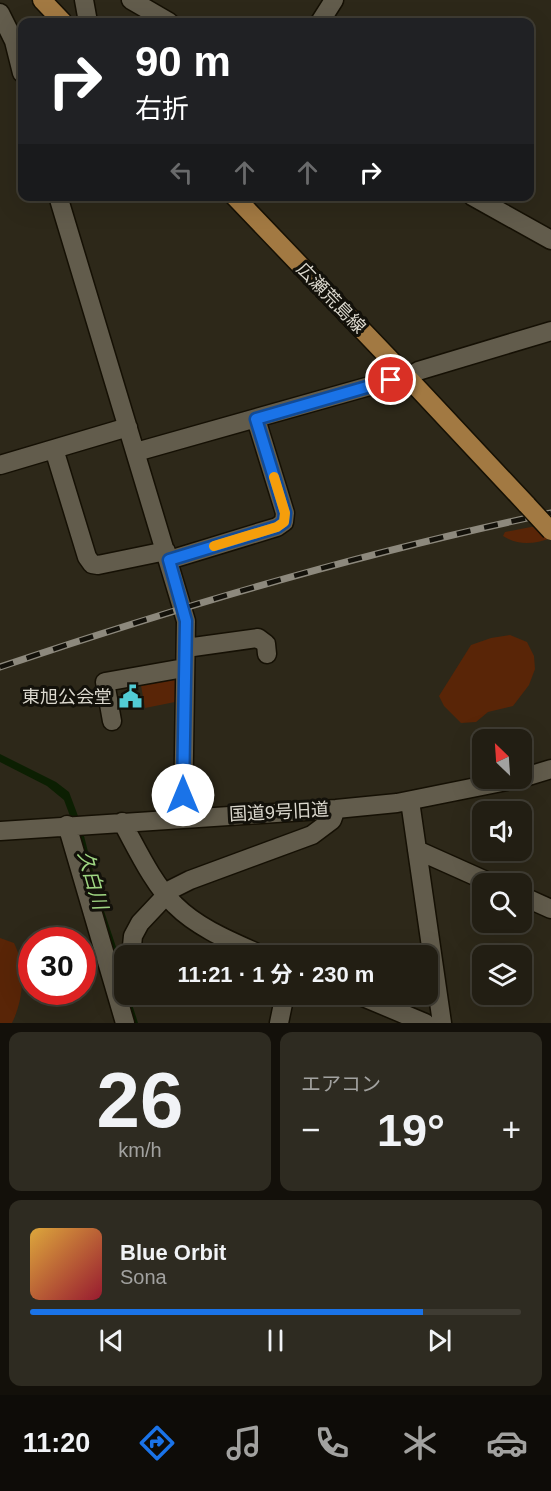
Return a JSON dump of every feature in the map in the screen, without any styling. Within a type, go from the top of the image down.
[{"type":"main road","points":[[42,0],[59,18]]},
{"type":"main road","name":"広瀬荒島線","points":[[239,201],[551,531]]},
{"type":"street","points":[[84,0],[87,18]]},
{"type":"street","points":[[131,0],[162,18]]},
{"type":"street","points":[[323,18],[334,0]]},
{"type":"street","points":[[0,13],[14,41],[18,57]]},
{"type":"street","points":[[60,201],[186,621],[183,818]]},
{"type":"street","points":[[481,201],[551,240]]},
{"type":"street","points":[[418,370],[551,331]]},
{"type":"street","points":[[136,452],[391,380]]},
{"type":"street","points":[[54,449],[87,557],[92,564],[167,555],[277,527],[284,522],[285,513],[256,419]]},
{"type":"street","points":[[0,465],[128,427]]},
{"type":"street","points":[[186,648],[258,638],[266,644],[267,654]]},
{"type":"street","points":[[112,721],[105,682],[184,668]]},
{"type":"street","name":"国道9号旧道","points":[[532,775],[551,769]]},
{"type":"street","name":"国道9号旧道","points":[[0,831],[336,809],[410,801],[472,788]]},
{"type":"street","points":[[410,801],[442,1023]]},
{"type":"street","points":[[133,945],[136,929],[172,889],[190,880],[312,835],[332,820],[336,809]]},
{"type":"street","points":[[122,822],[167,897],[177,907],[220,936],[240,945]]},
{"type":"street","points":[[67,825],[114,964]]},
{"type":"street","points":[[417,850],[472,874]]},
{"type":"street","points":[[532,900],[551,909]]},
{"type":"street","points":[[122,1005],[125,1023]]},
{"type":"street","points":[[279,1023],[283,1005]]},
{"type":"street","points":[[382,1005],[425,1023]]},
{"type":"shaded area","points":[[551,523],[551,538],[545,540],[521,543],[503,536],[505,532]]},
{"type":"shaded area","points":[[510,635],[527,642],[534,656],[535,669],[529,685],[513,706],[488,712],[476,722],[461,723],[444,706],[439,696],[471,645],[491,638]]},
{"type":"shaded area","points":[[175,674],[175,702],[145,708],[140,680]]},
{"type":"shaded area","points":[[0,938],[14,943],[18,952],[19,1005],[12,1023],[0,1023]]},
{"type":"water","points":[[0,754],[56,782],[69,792],[78,816],[70,816],[64,800],[47,786],[0,762]]},
{"type":"water","name":"久白川","points":[[77,836],[84,836],[100,899],[115,945],[114,967]]},
{"type":"water","points":[[125,1005],[132,1005],[138,1023],[130,1023]]},
{"type":"railway","points":[[0,667],[273,582],[411,545],[551,513]]},
{"type":"slow traffic","points":[[214,546],[282,525],[285,513],[274,477]]},
{"type":"place","name":"東旭公会堂","points":[[130,697]]},
{"type":"route","points":[[183,795],[186,621],[169,560],[277,527],[284,522],[285,513],[256,419],[391,380]]}]
